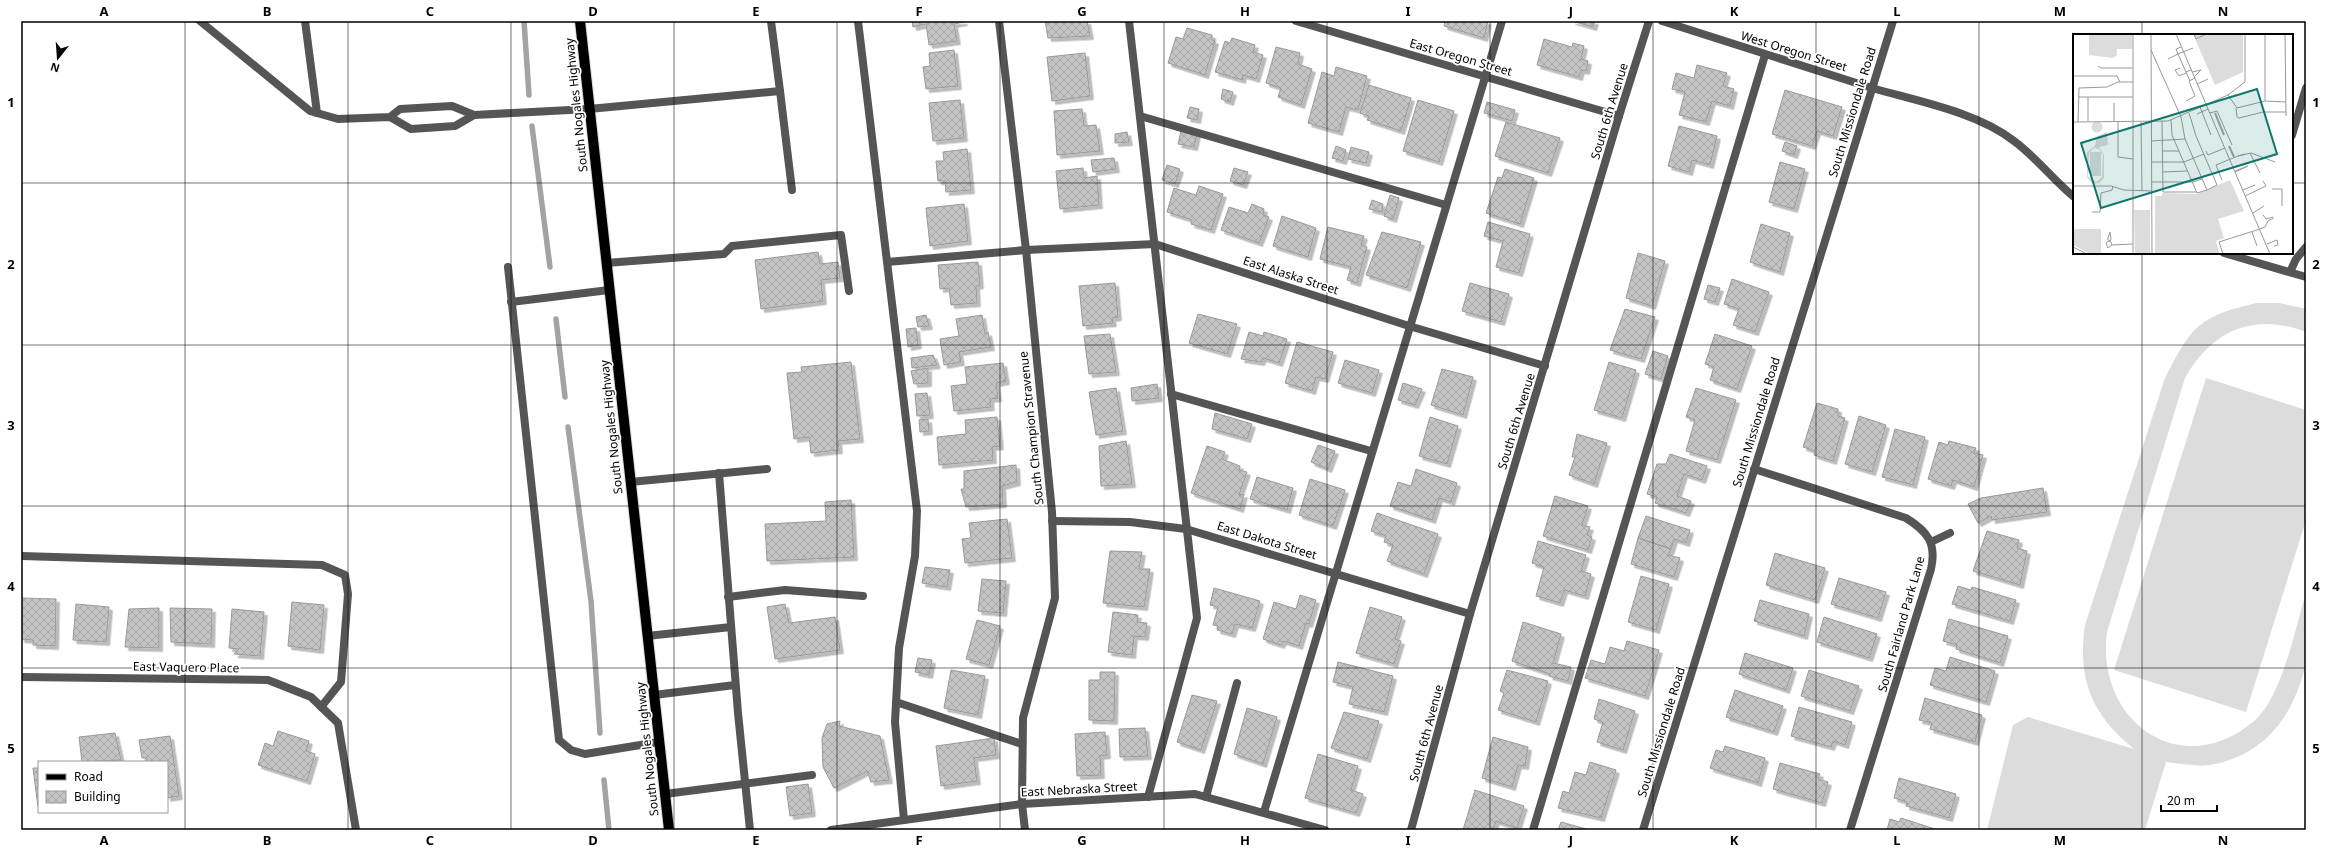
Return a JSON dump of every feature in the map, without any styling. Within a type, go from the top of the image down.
[{"type":"main road","name":"South Nogales Highway","points":[[580,21],[669,830]]},
{"type":"street","points":[[200,21],[310,111],[338,119],[390,118],[411,129],[455,126],[474,115]]},
{"type":"street","points":[[305,21],[317,113]]},
{"type":"street","points":[[771,21],[792,190]]},
{"type":"street","points":[[858,21],[917,511],[914,556],[899,648],[895,722],[904,820]]},
{"type":"street","name":"South Champion Stravenue","points":[[999,21],[1026,250],[1052,521],[1055,598],[1023,718],[1022,804],[1025,830]]},
{"type":"street","points":[[1129,21],[1197,618],[1148,797]]},
{"type":"street","name":"East Oregon Street","points":[[1296,21],[1619,116]]},
{"type":"street","points":[[1264,812],[1334,573],[1502,21]]},
{"type":"street","name":"South 6th Avenue","points":[[1411,830],[1470,614],[1619,116],[1649,21]]},
{"type":"street","name":"West Oregon Street","points":[[1662,21],[1765,55],[1952,111],[1984,124],[2014,140],[2073,196]]},
{"type":"street","name":"South Missiondale Road","points":[[1643,830],[1892,21]]},
{"type":"street","points":[[1533,830],[1765,55]]},
{"type":"street","points":[[2293,132],[2306,88]]},
{"type":"street","points":[[390,118],[400,109],[452,106],[474,115],[590,109],[780,91]]},
{"type":"street","points":[[1140,116],[1446,205]]},
{"type":"street","points":[[606,263],[724,254],[732,246],[841,235],[849,291]]},
{"type":"street","name":"East Alaska Street","points":[[887,262],[1026,250],[1155,244],[1409,326],[1545,366]]},
{"type":"street","points":[[2290,272],[2296,259],[2306,247]]},
{"type":"street","points":[[2227,254],[2306,278]]},
{"type":"street","points":[[508,267],[559,740],[571,750],[585,754],[659,742]]},
{"type":"street","points":[[512,302],[609,290]]},
{"type":"street","points":[[1171,394],[1371,451]]},
{"type":"street","points":[[630,482],[766,469]]},
{"type":"street","name":"South Fairland Park Lane","points":[[1754,469],[1906,518],[1917,525],[1931,542],[1934,550],[1932,569],[1850,830]]},
{"type":"street","points":[[719,473],[728,597],[750,830]]},
{"type":"street","name":"East Dakota Street","points":[[1052,521],[1130,522],[1186,529],[1470,614]]},
{"type":"street","points":[[1931,542],[1950,533]]},
{"type":"street","points":[[21,556],[322,565],[345,575],[348,594],[341,682],[321,707]]},
{"type":"street","points":[[728,597],[785,590],[863,596]]},
{"type":"street","points":[[647,636],[731,627]]},
{"type":"street","name":"East Vaquero Place","points":[[21,677],[268,680],[311,698],[338,723],[356,830]]},
{"type":"street","points":[[1206,796],[1237,683]]},
{"type":"street","points":[[654,695],[736,685]]},
{"type":"street","points":[[896,702],[1022,744]]},
{"type":"street","points":[[665,794],[812,775]]},
{"type":"street","name":"East Nebraska Street","points":[[831,830],[1022,804],[1195,794],[1325,830]]},
{"type":"shaded area","points":[[2256,303],[2279,303],[2306,309],[2306,332],[2287,326],[2269,324],[2252,325],[2236,330],[2221,337],[2208,348],[2196,361],[2185,378],[2107,632],[2107,664],[2115,692],[2129,716],[2149,733],[2173,744],[2199,746],[2227,739],[2254,721],[2264,710],[2272,696],[2286,662],[2306,593],[2308,638],[2307,656],[2301,681],[2295,697],[2278,726],[2253,749],[2238,757],[2220,763],[2207,765],[2166,762],[2145,830],[1987,830],[2013,725],[2028,717],[2134,749],[2108,723],[2098,709],[2091,695],[2083,663],[2085,625],[2165,378],[2189,337],[2205,321],[2226,312]]},
{"type":"shaded area","points":[[2206,378],[2306,410],[2306,520],[2246,712],[2114,670]]},
{"type":"building","points":[[912,21],[964,22],[954,24],[957,41],[929,45],[926,24],[913,27]]},
{"type":"building","points":[[1045,21],[1087,21],[1090,36],[1048,38]]},
{"type":"building","points":[[1445,21],[1488,21],[1484,38],[1444,26]]},
{"type":"building","points":[[1572,21],[1595,21],[1593,27]]},
{"type":"building","points":[[1187,28],[1212,35],[1212,40],[1215,41],[1205,75],[1168,63],[1176,37],[1183,39]]},
{"type":"building","points":[[1232,38],[1255,45],[1253,52],[1263,55],[1256,79],[1243,75],[1242,80],[1215,72],[1225,41],[1230,43]]},
{"type":"building","points":[[1544,39],[1572,47],[1573,43],[1584,46],[1581,59],[1588,61],[1586,71],[1581,70],[1579,77],[1537,65]]},
{"type":"building","points":[[1276,47],[1300,53],[1298,64],[1312,69],[1301,105],[1278,97],[1281,88],[1266,83]]},
{"type":"building","points":[[954,50],[958,86],[926,89],[923,67],[930,66],[929,53]]},
{"type":"building","points":[[1085,53],[1090,96],[1052,101],[1047,57]]},
{"type":"building","points":[[1697,65],[1727,73],[1723,86],[1734,89],[1730,106],[1712,101],[1706,122],[1679,115],[1685,92],[1672,89],[1676,73],[1694,78]]},
{"type":"building","points":[[1336,67],[1367,76],[1358,110],[1346,107],[1339,132],[1308,123],[1322,72],[1334,76]]},
{"type":"building","points":[[1369,85],[1411,98],[1401,131],[1367,120],[1369,116],[1360,113]]},
{"type":"building","points":[[1223,89],[1233,92],[1230,102],[1221,99]]},
{"type":"building","points":[[1785,90],[1842,107],[1833,136],[1817,131],[1812,146],[1772,134]]},
{"type":"building","points":[[960,100],[964,138],[933,141],[929,103]]},
{"type":"building","points":[[1418,100],[1454,111],[1439,162],[1403,151]]},
{"type":"building","points":[[1487,102],[1515,110],[1512,121],[1484,113]]},
{"type":"building","points":[[1190,107],[1199,109],[1197,120],[1187,118]]},
{"type":"building","points":[[1082,109],[1084,126],[1096,125],[1100,151],[1057,155],[1054,111]]},
{"type":"building","points":[[1506,122],[1560,138],[1548,173],[1495,156]]},
{"type":"building","points":[[1679,126],[1717,136],[1710,165],[1692,160],[1689,172],[1668,166]]},
{"type":"building","points":[[1181,131],[1197,134],[1194,147],[1178,144]]},
{"type":"building","points":[[1127,132],[1129,142],[1115,143],[1115,134]]},
{"type":"building","points":[[1785,142],[1797,146],[1794,155],[1782,151]]},
{"type":"building","points":[[1336,146],[1346,150],[1343,161],[1332,158]]},
{"type":"building","points":[[1351,147],[1369,152],[1366,163],[1348,159]]},
{"type":"building","points":[[967,149],[971,190],[946,192],[945,181],[938,181],[936,161],[944,161],[943,152]]},
{"type":"building","points":[[1114,158],[1116,169],[1093,172],[1091,160]]},
{"type":"building","points":[[1780,162],[1805,169],[1794,209],[1769,202]]},
{"type":"building","points":[[1167,165],[1180,169],[1175,184],[1162,180]]},
{"type":"building","points":[[1083,168],[1084,178],[1097,176],[1099,205],[1060,209],[1056,171]]},
{"type":"building","points":[[1234,168],[1248,172],[1243,185],[1230,181]]},
{"type":"building","points":[[1505,169],[1534,178],[1520,224],[1486,213],[1498,177],[1502,178]]},
{"type":"building","points":[[1199,186],[1223,194],[1211,230],[1191,224],[1192,220],[1167,212],[1174,188],[1196,195]]},
{"type":"building","points":[[1390,195],[1399,198],[1393,219],[1384,216]]},
{"type":"building","points":[[1372,200],[1383,204],[1382,212],[1369,209]]},
{"type":"building","points":[[964,204],[968,241],[930,246],[926,208]]},
{"type":"building","points":[[1252,204],[1264,209],[1263,215],[1269,217],[1259,243],[1221,230],[1229,207],[1248,213]]},
{"type":"building","points":[[1282,216],[1316,228],[1308,257],[1273,246]]},
{"type":"building","points":[[1488,222],[1530,234],[1519,273],[1496,267],[1503,241],[1484,236]]},
{"type":"building","points":[[1761,224],[1790,233],[1780,272],[1750,262]]},
{"type":"building","points":[[1328,227],[1364,236],[1361,245],[1367,247],[1357,283],[1347,280],[1351,267],[1320,259]]},
{"type":"building","points":[[1382,232],[1421,242],[1407,288],[1366,275]]},
{"type":"building","points":[[818,252],[820,264],[838,262],[840,278],[821,280],[823,301],[761,309],[755,260]]},
{"type":"building","points":[[1638,253],[1665,261],[1652,306],[1626,298]]},
{"type":"building","points":[[978,262],[980,285],[976,286],[977,303],[951,305],[949,288],[940,289],[938,265]]},
{"type":"building","points":[[1732,279],[1769,292],[1755,332],[1733,325],[1739,309],[1724,304]]},
{"type":"building","points":[[1115,283],[1118,317],[1112,318],[1113,323],[1083,326],[1079,286]]},
{"type":"building","points":[[1470,283],[1509,294],[1501,322],[1462,311]]},
{"type":"building","points":[[1708,285],[1720,288],[1715,302],[1704,299]]},
{"type":"building","points":[[1625,309],[1655,317],[1641,359],[1610,350]]},
{"type":"building","points":[[1198,314],[1237,324],[1227,354],[1189,343]]},
{"type":"building","points":[[926,315],[929,326],[918,327],[916,317]]},
{"type":"building","points":[[982,315],[985,334],[988,332],[991,347],[959,352],[961,362],[944,365],[940,339],[959,336],[956,319]]},
{"type":"building","points":[[916,328],[918,345],[908,347],[906,329]]},
{"type":"building","points":[[1249,332],[1263,336],[1264,332],[1287,339],[1279,363],[1263,358],[1261,362],[1241,359]]},
{"type":"building","points":[[1110,334],[1116,372],[1089,374],[1084,336]]},
{"type":"building","points":[[1715,334],[1752,346],[1737,389],[1710,380],[1714,367],[1705,364]]},
{"type":"building","points":[[1297,342],[1333,352],[1325,379],[1316,377],[1312,391],[1285,383]]},
{"type":"building","points":[[1653,351],[1668,356],[1661,379],[1645,374]]},
{"type":"building","points":[[933,355],[937,365],[912,368],[911,358]]},
{"type":"building","points":[[1345,360],[1379,370],[1372,393],[1338,383]]},
{"type":"building","points":[[851,362],[860,439],[838,441],[839,450],[811,453],[809,437],[794,439],[787,373],[802,372],[801,367]]},
{"type":"building","points":[[1609,362],[1636,370],[1622,418],[1594,410]]},
{"type":"building","points":[[1003,363],[1006,381],[996,383],[998,398],[990,399],[991,407],[954,411],[951,386],[967,384],[965,367]]},
{"type":"building","points":[[928,368],[928,383],[914,384],[911,371]]},
{"type":"building","points":[[1442,369],[1473,377],[1463,415],[1431,405]]},
{"type":"building","points":[[1403,383],[1422,389],[1415,405],[1398,400]]},
{"type":"building","points":[[1157,384],[1159,398],[1132,401],[1131,388]]},
{"type":"building","points":[[1116,388],[1123,431],[1096,435],[1089,392]]},
{"type":"building","points":[[1696,388],[1736,400],[1717,460],[1686,451],[1695,420],[1686,417]]},
{"type":"building","points":[[927,393],[930,415],[917,416],[915,394]]},
{"type":"building","points":[[1817,403],[1838,409],[1838,416],[1845,418],[1833,461],[1814,455],[1815,451],[1803,447]]},
{"type":"building","points":[[1215,413],[1252,424],[1247,439],[1212,429]]},
{"type":"building","points":[[1859,416],[1886,425],[1872,472],[1845,464]]},
{"type":"building","points":[[997,417],[1000,446],[992,447],[993,460],[939,465],[937,437],[966,434],[965,420]]},
{"type":"building","points":[[1430,417],[1458,426],[1447,464],[1419,456]]},
{"type":"building","points":[[928,419],[929,431],[920,432],[919,420]]},
{"type":"building","points":[[1895,429],[1925,437],[1913,485],[1882,477]]},
{"type":"building","points":[[1577,434],[1607,443],[1594,484],[1569,475],[1575,457],[1572,457]]},
{"type":"building","points":[[1126,441],[1132,484],[1101,486],[1099,446]]},
{"type":"building","points":[[1949,441],[1976,448],[1974,453],[1983,455],[1974,487],[1953,480],[1951,486],[1928,479],[1939,442],[1948,445]]},
{"type":"building","points":[[1318,445],[1335,451],[1328,469],[1311,462]]},
{"type":"building","points":[[1207,446],[1225,452],[1222,459],[1240,466],[1239,470],[1247,472],[1239,495],[1244,494],[1240,509],[1191,493]]},
{"type":"building","points":[[1670,454],[1707,466],[1702,480],[1684,474],[1677,496],[1691,501],[1686,513],[1655,503],[1657,497],[1647,494],[1657,464],[1666,464]]},
{"type":"building","points":[[1016,465],[1017,482],[1002,486],[1003,504],[966,507],[961,489],[964,489],[964,471]]},
{"type":"building","points":[[1416,469],[1457,483],[1451,502],[1439,498],[1432,520],[1390,506],[1398,482],[1411,486]]},
{"type":"building","points":[[1257,477],[1293,488],[1287,510],[1250,499]]},
{"type":"building","points":[[1310,479],[1345,490],[1333,526],[1299,515]]},
{"type":"building","points":[[2043,488],[2047,512],[1992,520],[1991,516],[1978,523],[1968,504],[1981,498]]},
{"type":"building","points":[[1555,496],[1588,506],[1582,525],[1590,527],[1587,535],[1592,537],[1588,550],[1543,536]]},
{"type":"building","points":[[851,500],[854,557],[767,561],[765,524],[826,521],[825,502]]},
{"type":"building","points":[[1377,513],[1438,534],[1424,574],[1387,561],[1393,545],[1384,542],[1386,536],[1371,531]]},
{"type":"building","points":[[1646,516],[1690,530],[1686,543],[1674,539],[1671,549],[1638,538]]},
{"type":"building","points":[[1007,519],[1012,558],[965,563],[962,539],[971,538],[969,523]]},
{"type":"building","points":[[1987,531],[2019,540],[2017,548],[2027,551],[2020,585],[1973,571]]},
{"type":"building","points":[[1638,538],[1671,549],[1668,555],[1680,558],[1674,577],[1631,564]]},
{"type":"building","points":[[1538,541],[1586,555],[1581,571],[1591,574],[1585,596],[1564,590],[1560,603],[1536,596],[1544,567],[1532,563]]},
{"type":"building","points":[[1110,551],[1142,552],[1139,569],[1150,569],[1144,607],[1103,603]]},
{"type":"building","points":[[1775,553],[1825,568],[1815,600],[1766,585]]},
{"type":"building","points":[[925,567],[950,570],[947,587],[922,583]]},
{"type":"building","points":[[1641,576],[1669,584],[1656,630],[1628,622]]},
{"type":"building","points":[[1839,578],[1886,592],[1878,618],[1831,604]]},
{"type":"building","points":[[982,579],[1006,581],[1003,613],[978,611]]},
{"type":"building","points":[[1958,586],[1971,590],[1972,587],[2016,600],[2010,621],[1952,604]]},
{"type":"building","points":[[1214,588],[1260,601],[1252,628],[1235,624],[1232,634],[1217,630],[1218,626],[1213,625],[1218,607],[1210,605]]},
{"type":"building","points":[[1300,595],[1316,600],[1309,624],[1306,623],[1299,646],[1283,641],[1281,645],[1263,639],[1274,602],[1296,609]]},
{"type":"building","points":[[21,598],[56,599],[55,646],[33,645],[33,640],[21,639]]},
{"type":"building","points":[[1760,600],[1809,614],[1804,636],[1754,621]]},
{"type":"building","points":[[292,602],[324,605],[320,650],[288,646]]},
{"type":"building","points":[[76,604],[109,607],[106,642],[73,640]]},
{"type":"building","points":[[785,604],[789,623],[835,617],[840,650],[775,659],[767,607]]},
{"type":"building","points":[[1370,607],[1402,617],[1395,639],[1401,641],[1394,664],[1356,653]]},
{"type":"building","points":[[159,608],[159,648],[125,647],[129,609]]},
{"type":"building","points":[[170,608],[212,609],[211,644],[171,642]]},
{"type":"building","points":[[232,609],[264,612],[260,656],[234,654],[239,649],[229,648]]},
{"type":"building","points":[[1113,612],[1138,615],[1137,622],[1147,623],[1145,637],[1134,636],[1132,655],[1108,652]]},
{"type":"building","points":[[1824,617],[1877,634],[1869,658],[1817,642]]},
{"type":"building","points":[[1949,619],[2008,636],[2000,663],[1956,649],[1957,645],[1943,641]]},
{"type":"building","points":[[977,620],[1000,626],[989,665],[966,659]]},
{"type":"building","points":[[1523,622],[1561,634],[1553,663],[1571,667],[1568,681],[1549,676],[1550,674],[1512,661]]},
{"type":"building","points":[[1627,641],[1659,650],[1645,696],[1585,678],[1591,660],[1605,664],[1610,647],[1624,651]]},
{"type":"building","points":[[1745,653],[1793,668],[1786,690],[1739,674]]},
{"type":"building","points":[[1950,657],[1995,671],[1986,702],[1930,685],[1935,668],[1946,671]]},
{"type":"building","points":[[918,658],[932,660],[929,675],[915,672]]},
{"type":"building","points":[[1338,662],[1393,676],[1384,712],[1349,704],[1353,687],[1333,682]]},
{"type":"building","points":[[951,670],[985,676],[978,715],[944,708]]},
{"type":"building","points":[[1507,670],[1548,681],[1536,722],[1498,710],[1504,693],[1500,691]]},
{"type":"building","points":[[1809,670],[1859,686],[1850,711],[1801,696]]},
{"type":"building","points":[[1100,672],[1115,672],[1114,721],[1089,720],[1089,680],[1100,680]]},
{"type":"building","points":[[1735,690],[1783,706],[1774,732],[1726,717]]},
{"type":"building","points":[[1192,695],[1217,701],[1201,750],[1177,742]]},
{"type":"building","points":[[1925,698],[1982,715],[1975,742],[1930,729],[1932,723],[1919,720]]},
{"type":"building","points":[[1599,699],[1635,711],[1623,750],[1597,742],[1603,722],[1594,719]]},
{"type":"building","points":[[1799,707],[1852,722],[1845,745],[1833,741],[1831,747],[1791,736]]},
{"type":"building","points":[[1247,708],[1277,717],[1263,764],[1234,754]]},
{"type":"building","points":[[1344,712],[1379,721],[1367,759],[1331,748]]},
{"type":"building","points":[[840,721],[839,726],[880,736],[889,780],[871,782],[867,771],[834,788],[823,767],[822,738],[827,724]]},
{"type":"building","points":[[1145,728],[1148,756],[1120,757],[1119,729]]},
{"type":"building","points":[[278,731],[309,741],[306,751],[315,754],[307,781],[258,765],[265,743],[273,746]]},
{"type":"building","points":[[1105,732],[1107,755],[1100,756],[1101,775],[1077,776],[1075,734]]},
{"type":"building","points":[[115,733],[121,760],[82,761],[79,737]]},
{"type":"building","points":[[170,736],[179,796],[168,798],[168,761],[147,761],[147,758],[142,758],[139,740]]},
{"type":"building","points":[[1493,737],[1528,747],[1525,766],[1518,765],[1512,787],[1482,778]]},
{"type":"building","points":[[994,738],[996,755],[974,758],[977,781],[941,786],[936,746]]},
{"type":"building","points":[[1725,746],[1765,758],[1758,783],[1710,768],[1716,750],[1723,752]]},
{"type":"building","points":[[1318,754],[1358,766],[1351,790],[1363,794],[1356,813],[1305,798]]},
{"type":"building","points":[[1590,762],[1616,770],[1601,818],[1558,808],[1563,791],[1569,793],[1575,772],[1586,775]]},
{"type":"building","points":[[1780,763],[1820,774],[1818,779],[1828,782],[1822,803],[1773,789]]},
{"type":"building","points":[[33,768],[38,768],[38,807]]},
{"type":"building","points":[[1899,778],[1956,794],[1949,818],[1906,806],[1907,802],[1894,798]]},
{"type":"building","points":[[808,784],[812,813],[790,816],[786,787]]},
{"type":"building","points":[[1475,790],[1524,806],[1517,828],[1496,821],[1493,830],[1463,830]]},
{"type":"building","points":[[1901,818],[1938,830],[1887,830],[1890,819],[1899,822]]},
{"type":"building","points":[[1561,822],[1590,830],[1558,830]]},
{"type":"waterway","points":[[524,21],[529,95]]},
{"type":"waterway","points":[[532,126],[550,267]]},
{"type":"waterway","points":[[556,319],[565,397]]},
{"type":"waterway","points":[[568,427],[591,601],[600,733]]},
{"type":"waterway","points":[[604,780],[609,830]]}]
